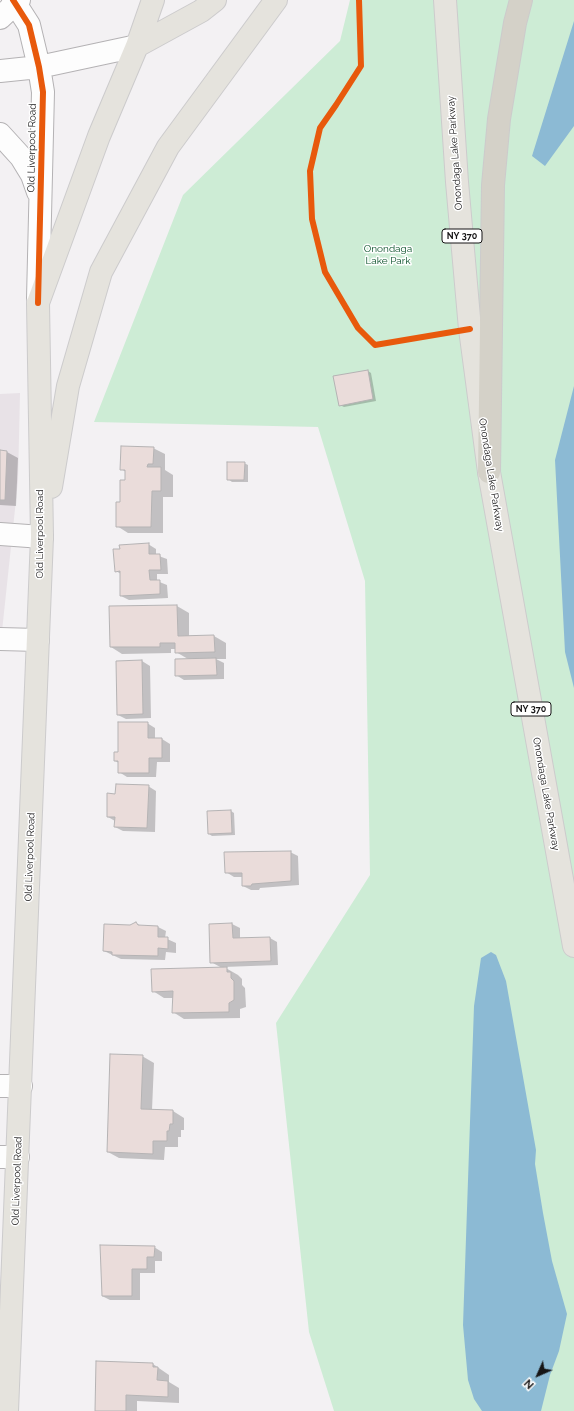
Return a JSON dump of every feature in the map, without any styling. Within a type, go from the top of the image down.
[{"type":"highway","points":[[489,472],[492,185],[499,120],[515,23],[521,0]]},
{"type":"main road","name":"Old Liverpool Road","points":[[7,1411],[10,1086],[38,640],[42,538],[38,303],[99,136],[137,46],[153,0]]},
{"type":"main road","points":[[137,46],[201,11],[215,0]]},
{"type":"main road","points":[[42,538],[68,386],[101,272],[168,147],[276,0]]},
{"type":"main road","name":"Onondaga Lake Parkway","points":[[446,0],[457,182],[470,329],[489,472],[574,946]]},
{"type":"street","name":"Old Liverpool Road","points":[[12,5],[29,25],[40,67],[43,92],[38,303]]},
{"type":"street","points":[[0,71],[40,67],[137,46]]},
{"type":"street","points":[[0,134],[21,157],[32,175],[41,199]]},
{"type":"street","points":[[0,534],[42,538]]},
{"type":"street","points":[[0,639],[38,640]]},
{"type":"shaded area","points":[[20,393],[18,481],[0,650],[0,394]]},
{"type":"green space","name":"Onondaga Lake Park","points":[[350,0],[574,0],[574,1411],[334,1411],[309,1332],[276,1023],[370,875],[365,581],[318,427],[94,422],[183,195],[340,41]]},
{"type":"water","points":[[574,21],[574,126],[545,166],[532,156]]},
{"type":"water","points":[[574,386],[574,688],[565,652],[555,460]]},
{"type":"water","points":[[491,952],[496,955],[506,981],[536,1150],[535,1164],[543,1213],[552,1261],[567,1314],[559,1351],[550,1375],[541,1411],[482,1411],[474,1399],[468,1380],[463,1325],[474,1006],[481,958]]},
{"type":"building","points":[[368,370],[373,399],[339,406],[333,376]]},
{"type":"building","points":[[121,446],[154,447],[153,464],[148,464],[147,467],[161,467],[161,491],[152,491],[151,527],[116,527],[116,502],[120,502],[120,480],[125,480],[125,470],[120,470]]},
{"type":"building","points":[[0,450],[7,451],[5,500],[0,500]]},
{"type":"building","points":[[227,462],[245,462],[244,480],[227,480]]},
{"type":"building","points":[[149,543],[149,554],[160,554],[161,570],[149,570],[150,580],[160,580],[160,594],[120,596],[120,571],[115,572],[113,549],[120,549],[119,545]]},
{"type":"building","points":[[177,605],[178,636],[214,635],[215,652],[175,653],[175,643],[160,643],[160,647],[110,647],[109,606]]},
{"type":"building","points":[[216,658],[217,675],[175,676],[175,659]]},
{"type":"building","points":[[142,660],[143,714],[117,715],[116,661]]},
{"type":"building","points":[[118,722],[148,722],[148,738],[162,738],[162,758],[149,758],[149,773],[118,773],[118,761],[114,761],[114,752],[118,752]]},
{"type":"building","points":[[116,784],[149,785],[147,828],[114,827],[115,817],[107,817],[107,793],[115,794]]},
{"type":"building","points":[[231,810],[232,833],[208,834],[207,811]]},
{"type":"building","points":[[291,851],[291,881],[242,886],[242,873],[225,873],[224,852]]},
{"type":"building","points":[[136,922],[138,925],[158,926],[158,937],[168,937],[168,949],[158,948],[158,956],[112,955],[112,952],[103,951],[104,924],[130,925]]},
{"type":"building","points":[[232,923],[233,938],[270,937],[271,961],[210,963],[209,924]]},
{"type":"building","points":[[227,967],[227,972],[231,972],[231,978],[234,981],[234,1000],[229,1003],[229,1012],[172,1013],[173,991],[152,992],[151,969]]},
{"type":"building","points":[[110,1054],[143,1055],[141,1109],[173,1110],[173,1124],[170,1124],[169,1131],[167,1131],[167,1141],[153,1141],[153,1154],[107,1152]]},
{"type":"building","points":[[100,1245],[155,1246],[154,1257],[147,1257],[147,1269],[132,1269],[132,1296],[102,1296]]},
{"type":"building","points":[[96,1361],[153,1363],[153,1367],[158,1367],[157,1380],[168,1381],[168,1397],[126,1395],[126,1411],[95,1411]]},
{"type":"cycle path","points":[[13,0],[29,25],[43,92],[38,303]]},
{"type":"cycle path","points":[[359,0],[361,66],[320,128],[310,171],[312,219],[325,272],[358,328],[375,345],[470,329]]}]
